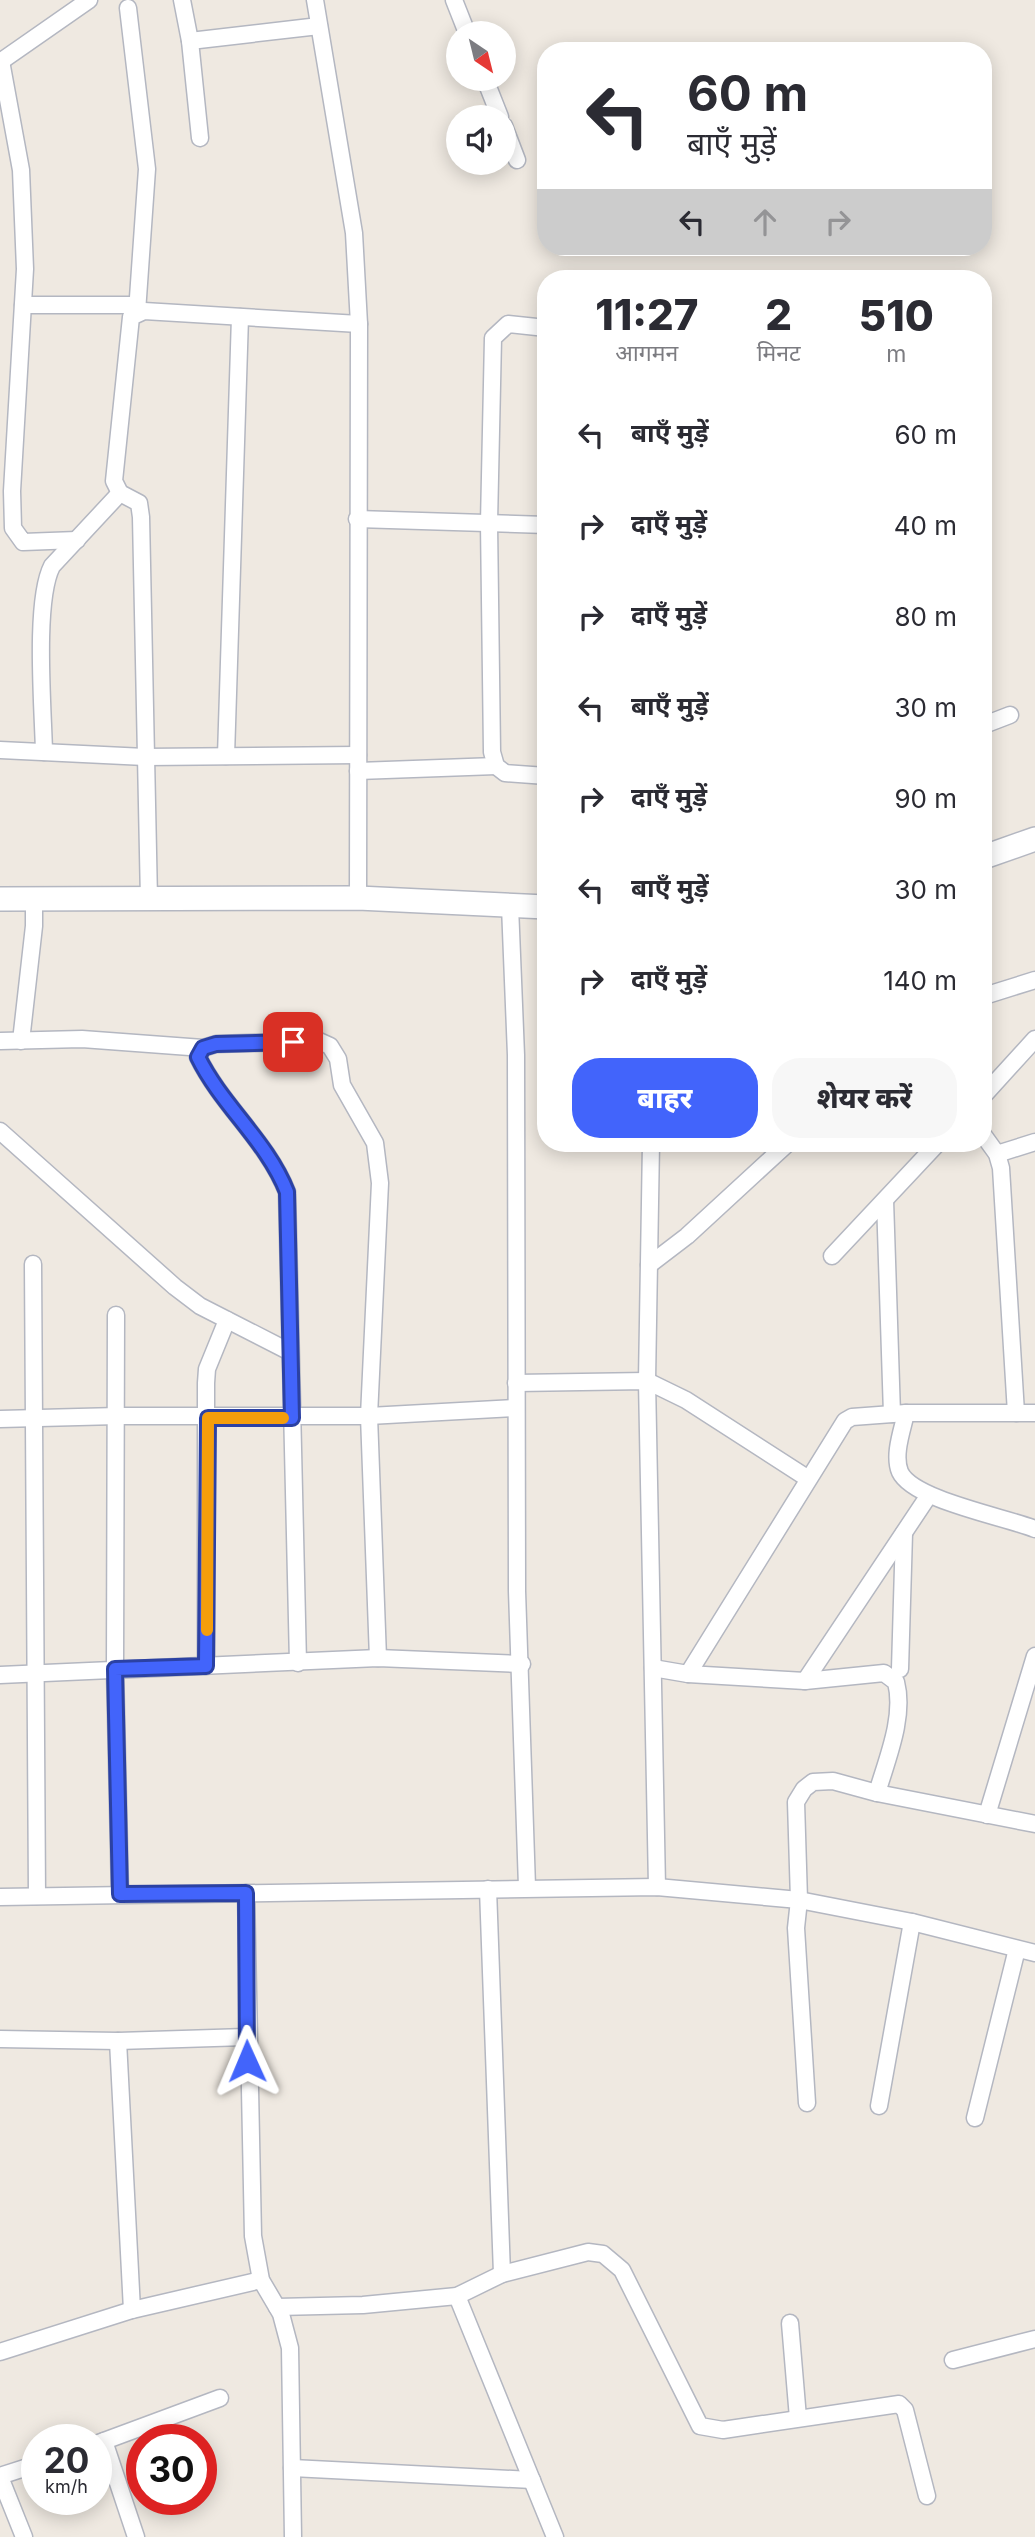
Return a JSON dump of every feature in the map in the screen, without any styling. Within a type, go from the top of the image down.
[{"type":"street","points":[[77,540],[23,542],[13,528],[12,491],[25,269],[21,170],[1,62],[89,0]]},
{"type":"street","points":[[182,0],[190,41],[200,138]]},
{"type":"street","points":[[314,0],[354,233],[359,324],[358,898]]},
{"type":"street","points":[[454,0],[462,21]]},
{"type":"street","points":[[128,8],[147,169],[137,309],[131,317],[114,481],[120,494],[139,503],[141,517],[149,900]]},
{"type":"street","points":[[190,41],[318,26]]},
{"type":"street","points":[[23,305],[137,309],[359,324]]},
{"type":"street","points":[[226,756],[240,317]]},
{"type":"street","points":[[496,766],[492,752],[489,523],[493,338],[508,324],[537,327]]},
{"type":"street","points":[[44,752],[44,590],[52,566],[120,494]]},
{"type":"street","points":[[357,519],[537,525]]},
{"type":"street","points":[[992,722],[1010,715]]},
{"type":"street","points":[[0,750],[145,757],[226,756],[358,763],[496,766],[505,772],[537,775]]},
{"type":"street","points":[[992,854],[1035,839]]},
{"type":"street","points":[[0,899],[358,898],[537,907]]},
{"type":"street","points":[[21,1041],[34,926],[34,899]]},
{"type":"street","points":[[510,906],[516,1068],[517,1591],[522,1664],[527,1887]]},
{"type":"street","points":[[992,993],[1035,980]]},
{"type":"street","points":[[0,1041],[82,1039],[203,1048],[216,1044],[319,1041],[330,1046],[338,1059],[342,1085],[375,1143],[380,1183],[369,1416],[378,1658]]},
{"type":"street","points":[[992,1086],[1035,1039]]},
{"type":"street","points":[[203,1048],[198,1057],[205,1071],[276,1166],[287,1192],[298,1663]]},
{"type":"street","points":[[0,1131],[175,1287],[200,1306],[290,1352]]},
{"type":"street","points":[[997,1154],[1035,1142]]},
{"type":"street","points":[[992,1147],[1001,1168],[1016,1413]]},
{"type":"street","points":[[652,1152],[646,1381],[657,1887]]},
{"type":"street","points":[[649,1265],[778,1152]]},
{"type":"street","points":[[832,1256],[926,1152]]},
{"type":"street","points":[[885,1200],[899,1413],[897,1459],[901,1473],[909,1484],[929,1495],[1035,1529]]},
{"type":"street","points":[[33,1264],[37,1896]]},
{"type":"street","points":[[116,1315],[118,1416],[115,1669],[120,1894]]},
{"type":"street","points":[[206,1666],[207,1369],[227,1320]]},
{"type":"street","points":[[516,1383],[646,1381],[686,1400],[807,1478]]},
{"type":"street","points":[[0,1419],[118,1416],[292,1418],[516,1408]]},
{"type":"street","points":[[688,1674],[807,1478],[845,1421],[852,1417],[899,1413],[1035,1413]]},
{"type":"street","points":[[805,1681],[929,1495]]},
{"type":"street","points":[[900,1669],[905,1531]]},
{"type":"street","points":[[987,1815],[1035,1656]]},
{"type":"street","points":[[0,1675],[378,1658],[522,1664]]},
{"type":"street","points":[[653,1668],[688,1674],[805,1681],[823,1681],[867,1672],[884,1673],[896,1682],[900,1695],[892,1741],[877,1793]]},
{"type":"street","points":[[807,2103],[796,1928],[799,1900],[796,1802],[804,1789],[813,1782],[833,1781],[877,1793],[1035,1824]]},
{"type":"street","points":[[0,1897],[657,1887],[799,1900],[912,1922],[1035,1953]]},
{"type":"street","points":[[488,1889],[502,2274]]},
{"type":"street","points":[[246,1893],[246,2037],[253,2236],[261,2280],[286,2328],[290,2348],[293,2537]]},
{"type":"street","points":[[879,2106],[912,1922]]},
{"type":"street","points":[[975,2118],[1017,1949]]},
{"type":"street","points":[[0,2039],[118,2041],[246,2037]]},
{"type":"street","points":[[118,2041],[132,2310]]},
{"type":"street","points":[[277,2307],[363,2305],[457,2296],[502,2274],[589,2252],[603,2254],[622,2270],[700,2426],[723,2430],[899,2403],[905,2410],[927,2496]]},
{"type":"street","points":[[0,2353],[132,2310],[261,2280]]},
{"type":"street","points":[[457,2296],[555,2537]]},
{"type":"street","points":[[790,2323],[798,2418]]},
{"type":"street","points":[[954,2360],[1035,2339]]},
{"type":"street","points":[[112,2438],[220,2398]]},
{"type":"street","points":[[292,2468],[532,2480]]},
{"type":"street","points":[[21,2470],[0,2477],[24,2537]]},
{"type":"street","points":[[112,2474],[136,2537]]},
{"type":"slow traffic","points":[[207,1630],[208,1418],[283,1418]]},
{"type":"route","points":[[247,2061],[246,1893],[120,1894],[115,1669],[206,1666],[208,1418],[292,1418],[287,1192],[276,1166],[222,1097],[198,1057],[203,1048],[216,1044],[293,1042]]}]
